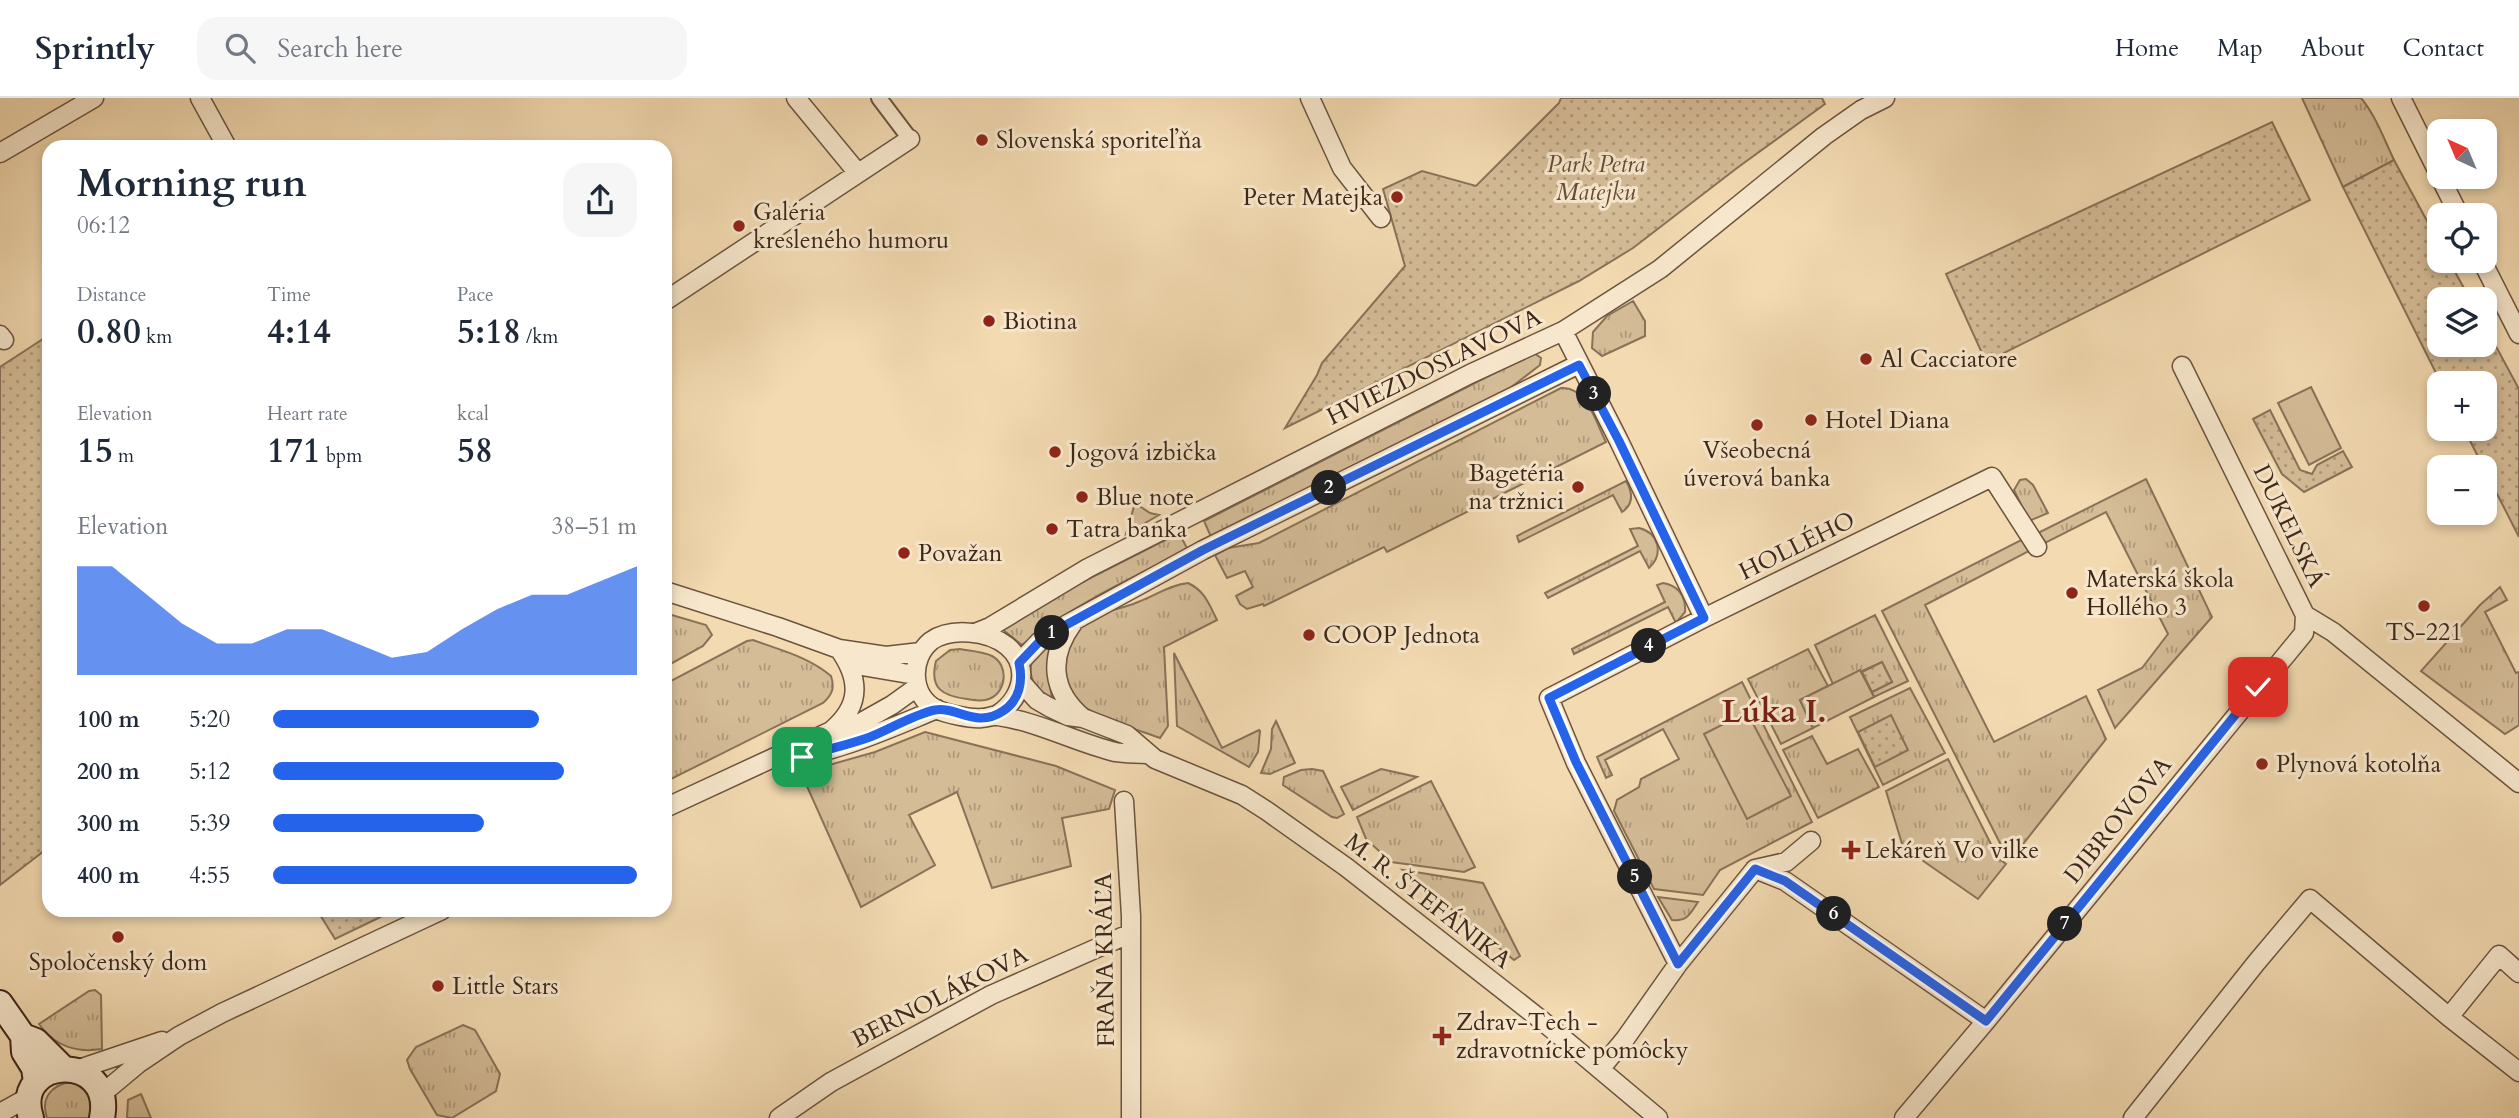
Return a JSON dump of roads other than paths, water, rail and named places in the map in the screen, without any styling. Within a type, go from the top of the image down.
[{"type":"main road","points":[[0,1003],[23,1036],[24,1052],[34,1068],[32,1099]]},
{"type":"main road","points":[[23,1036],[36,1041],[69,1069],[94,1082],[103,1093],[105,1105],[102,1118]]},
{"type":"main road","points":[[32,1099],[51,1071],[69,1069]]},
{"type":"street","points":[[0,153],[94,98]]},
{"type":"street","points":[[200,98],[223,140]]},
{"type":"street","points":[[796,98],[857,173]]},
{"type":"street","points":[[672,295],[910,139],[879,98]]},
{"type":"street","points":[[1310,98],[1342,167],[1381,218]]},
{"type":"street","name":"HVIEZDOSLAVOVA","points":[[975,633],[990,627],[1088,568],[1458,380],[1555,335],[1660,269],[1824,136],[1861,110],[1885,98]]},
{"type":"street","points":[[2401,98],[2427,150]]},
{"type":"street","points":[[2488,273],[2519,334]]},
{"type":"street","points":[[1555,335],[1579,365],[1625,452],[1704,618]]},
{"type":"street","points":[[1019,663],[1039,642],[1076,618],[1203,550],[1579,365]]},
{"type":"street","name":"DUKELSKÁ","points":[[2182,366],[2305,615],[2333,632],[2519,783]]},
{"type":"street","name":"HOLLÉHO","points":[[1678,964],[1576,762],[1549,698],[1704,618],[1992,477],[2037,547]]},
{"type":"street","points":[[672,592],[839,649],[886,656],[921,652]]},
{"type":"street","name":"DIBROVOVA","points":[[1904,1118],[2304,633],[2305,615]]},
{"type":"street","points":[[1076,618],[1060,644],[1056,671],[1064,698],[1083,718]]},
{"type":"street","points":[[672,805],[829,732],[860,723],[892,705],[916,681],[921,652],[941,635],[956,632],[975,633],[998,640],[1007,646],[1019,663],[1021,682],[1013,702],[995,716],[981,718],[937,709],[928,703],[916,681],[850,664]]},
{"type":"street","points":[[829,732],[842,722],[855,693],[855,678],[850,664],[839,649]]},
{"type":"street","name":"M. R. ŠTEFÁNIKA","points":[[1021,682],[1037,700],[1049,707],[1127,735],[1147,754]]},
{"type":"street","points":[[765,762],[802,757],[859,740],[937,709]]},
{"type":"street","name":"M. R. ŠTEFÁNIKA","points":[[995,716],[1041,726],[1116,752],[1147,754],[1242,795],[1346,867],[1601,1068],[1658,1118]]},
{"type":"street","name":"FRAŇA KRÁĽA","points":[[1124,801],[1131,933],[1131,1118]]},
{"type":"street","points":[[1601,1068],[1678,964],[1755,869],[1786,862],[1811,841]]},
{"type":"street","points":[[1755,869],[1785,881],[1986,1021]]},
{"type":"street","points":[[2133,1118],[2310,899],[2449,1017],[2519,1072]]},
{"type":"street","points":[[103,1093],[139,1063],[179,1036],[222,1013],[427,917]]},
{"type":"street","name":"BERNOLÁKOVA","points":[[779,1118],[831,1082],[991,995],[1131,933]]},
{"type":"street","points":[[2449,1017],[2500,956],[2519,972]]},
{"type":"street","points":[[69,1069],[179,1036]]},
{"type":"street","points":[[0,1113],[32,1099]]},
{"type":"place","name":"Slovenská sporiteľňa","points":[[982,140]]},
{"type":"place","name":"Peter Matejka","points":[[1397,197]]},
{"type":"place","name":"Galéria kresleného humoru","points":[[739,226]]},
{"type":"place","name":"Biotina","points":[[989,321]]},
{"type":"place","name":"Al Cacciatore","points":[[1866,359]]},
{"type":"place","name":"Hotel Diana","points":[[1811,420]]},
{"type":"place","name":"Všeobecná úverová banka","points":[[1757,425]]},
{"type":"place","name":"Jogová izbička","points":[[1055,452]]},
{"type":"place","name":"Bagetéria na tržnici","points":[[1578,487]]},
{"type":"place","name":"Blue note","points":[[1082,497]]},
{"type":"place","name":"Tatra banka","points":[[1052,529]]},
{"type":"place","name":"Považan","points":[[904,553]]},
{"type":"place","name":"Materská škola Hollého 3","points":[[2072,593]]},
{"type":"place","name":"TS-221","points":[[2424,606]]},
{"type":"place","name":"COOP Jednota","points":[[1309,635]]},
{"type":"place","name":"Plynová kotolňa","points":[[2262,764]]},
{"type":"place","name":"Lekáreň Vo vilke","points":[[1851,850]]},
{"type":"place","name":"Spoločenský dom","points":[[118,937]]},
{"type":"place","name":"Little Stars","points":[[438,986]]},
{"type":"place","name":"Zdrav-Tech - zdravotnícke pomôcky","points":[[1442,1036]]},
{"type":"district","name":"Lúka I.","points":[[1774,712]]},
{"type":"park label","name":"Park Petra Matejku","points":[[1596,178]]}]
